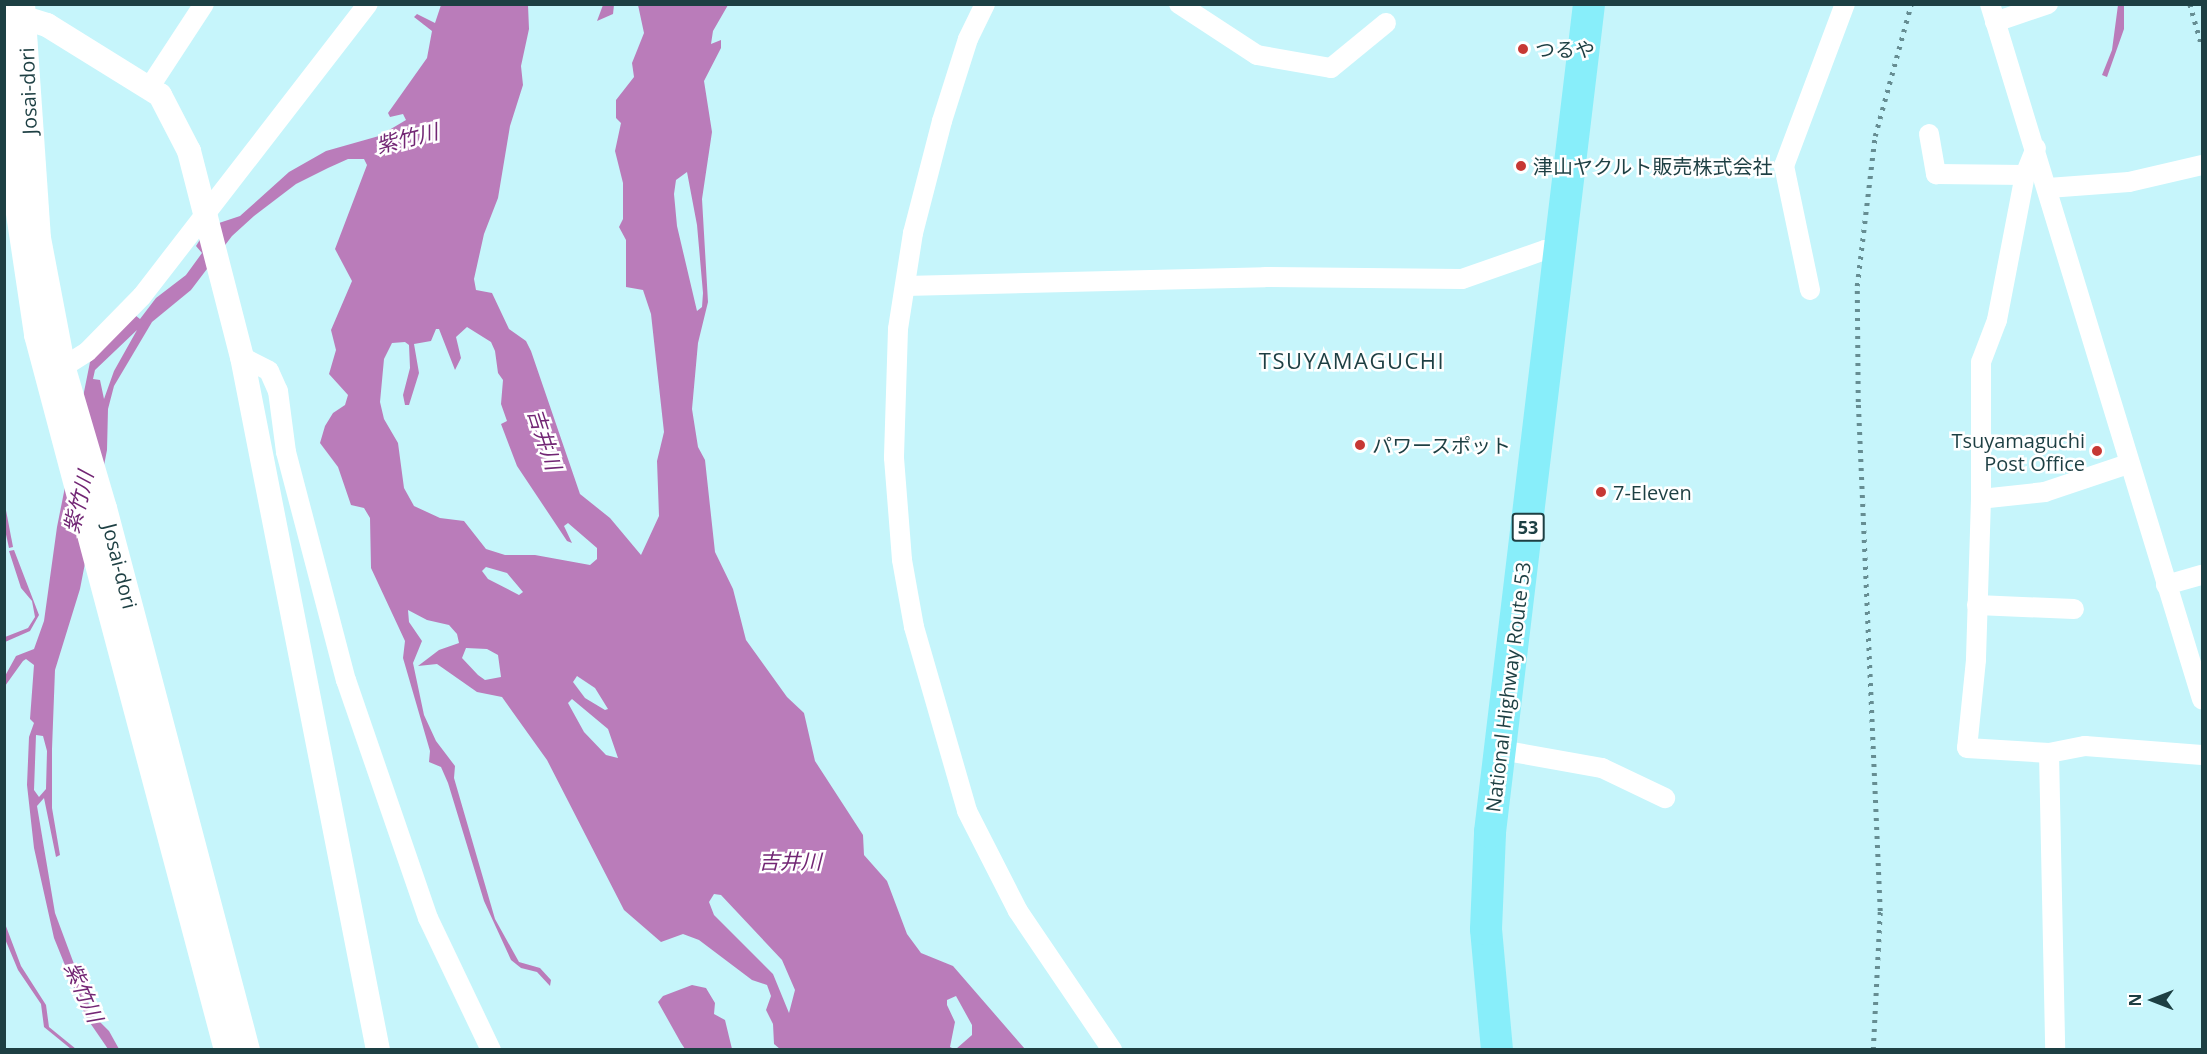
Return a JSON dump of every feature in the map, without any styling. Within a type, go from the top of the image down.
[{"type":"highway","name":"National Highway Route 53","points":[[1497,1050],[1486,929],[1490,832],[1563,250],[1579,67],[1589,4]]},
{"type":"street","points":[[149,88],[204,4]]},
{"type":"street","points":[[55,373],[87,352],[142,296],[208,217],[368,4]]},
{"type":"street","points":[[985,4],[968,39],[942,121],[913,233],[898,329],[894,458],[902,560],[932,696],[972,821],[1018,910],[1112,1050]]},
{"type":"street","points":[[1179,4],[1257,55],[1331,68],[1386,23]]},
{"type":"street","points":[[1810,290],[1784,166],[1845,4]]},
{"type":"street","points":[[2048,4],[1992,13],[2036,148],[2128,464],[2202,699]]},
{"type":"street","points":[[14,11],[55,30],[160,95],[185,142],[223,273],[242,357],[378,1050]]},
{"type":"street","name":"Josai-dori","points":[[14,11],[39,238],[65,442],[226,1050]]},
{"type":"street","points":[[1929,134],[1936,174],[2025,175]]},
{"type":"street","points":[[2036,148],[2025,175],[1997,320],[1981,362],[1977,605],[1967,748],[2049,753],[2085,746],[2202,755]]},
{"type":"street","points":[[2048,188],[2129,182],[2202,165]]},
{"type":"street","points":[[905,286],[1265,277],[1462,279],[1545,249],[1563,250]]},
{"type":"street","points":[[242,357],[269,371],[278,391],[286,452],[346,680],[428,918],[491,1050]]},
{"type":"street","name":"Josai-dori","points":[[55,373],[74,403],[105,508],[248,1050]]},
{"type":"street","points":[[1980,498],[2045,492],[2128,464]]},
{"type":"street","points":[[2166,585],[2202,575]]},
{"type":"street","points":[[1977,605],[2074,609]]},
{"type":"street","points":[[1502,750],[1602,768],[1665,798]]},
{"type":"street","points":[[2049,753],[2055,1050]]},
{"type":"water","points":[[441,5],[528,5],[529,29],[521,66],[523,85],[510,126],[498,198],[484,234],[474,279],[476,290],[492,293],[509,329],[526,341],[580,494],[610,518],[641,555],[659,516],[657,461],[664,432],[651,314],[643,290],[626,287],[626,240],[619,227],[623,219],[623,183],[615,151],[621,123],[616,118],[616,100],[634,77],[632,63],[644,33],[638,5],[728,5],[713,31],[711,44],[721,40],[721,48],[704,81],[712,132],[702,199],[708,302],[698,343],[692,409],[698,447],[705,460],[715,552],[733,589],[746,640],[787,697],[804,713],[815,761],[863,835],[864,855],[887,881],[907,934],[921,953],[953,966],[1025,1049],[956,1049],[972,1035],[972,1025],[956,996],[947,1000],[955,1022],[950,1047],[954,1049],[780,1049],[774,1044],[773,1024],[766,1010],[771,996],[767,985],[752,980],[699,940],[683,934],[661,942],[624,910],[547,760],[502,697],[477,692],[437,664],[418,666],[439,650],[459,643],[457,634],[449,625],[427,620],[408,610],[409,622],[422,641],[413,663],[424,715],[436,741],[455,766],[454,778],[495,919],[519,962],[540,968],[551,980],[550,986],[537,972],[521,968],[511,960],[484,901],[448,783],[441,767],[429,762],[430,751],[403,658],[405,641],[371,568],[370,518],[364,508],[351,505],[338,467],[320,443],[325,426],[333,413],[345,405],[348,395],[329,374],[336,350],[331,330],[352,281],[335,249],[367,165],[364,159],[348,159],[296,184],[254,216],[232,236],[191,290],[152,322],[114,386],[108,409],[107,450],[80,589],[55,670],[52,808],[60,855],[56,857],[44,798],[37,806],[55,913],[93,1015],[109,1031],[119,1049],[108,1049],[86,1017],[54,938],[34,848],[27,785],[29,737],[34,723],[30,719],[34,665],[26,659],[23,661],[5,686],[5,676],[16,656],[34,649],[44,621],[57,527],[90,362],[131,312],[140,319],[156,298],[186,275],[202,253],[196,246],[201,238],[219,223],[240,216],[289,172],[326,151],[379,136],[406,120],[403,114],[390,117],[388,113],[427,58],[432,31],[414,17],[417,14],[435,23]],"holes":[[[687,172],[697,225],[703,293],[702,307],[697,311],[677,226],[674,194],[676,180]],[[467,327],[491,342],[495,351],[498,373],[503,380],[501,404],[507,421],[501,424],[517,466],[567,541],[572,543],[564,526],[568,523],[597,548],[597,559],[590,565],[535,555],[505,555],[486,549],[464,521],[440,518],[414,506],[404,488],[398,443],[384,419],[380,402],[384,359],[392,343],[405,342],[409,345],[410,368],[403,395],[405,405],[409,405],[419,373],[414,344],[431,341],[436,329],[439,329],[455,370],[461,358],[456,337]],[[137,330],[114,371],[104,399],[100,380],[93,379],[95,370]],[[486,567],[507,573],[523,592],[519,595],[488,579],[482,571]],[[466,648],[487,649],[498,655],[501,677],[485,680],[462,658]],[[577,676],[595,688],[608,709],[605,710],[585,698],[573,682]],[[572,699],[608,729],[618,758],[606,755],[584,732],[568,703]],[[36,735],[43,736],[47,751],[46,789],[39,797],[34,790]],[[714,894],[721,895],[782,960],[795,990],[789,1013],[773,974],[714,915],[709,902]]]},
{"type":"water","points":[[603,5],[614,5],[613,14],[597,21]]},
{"type":"water","points":[[2118,5],[2124,5],[2124,29],[2107,77],[2102,75],[2112,50]]},
{"type":"water","points":[[5,505],[13,547],[9,548],[5,530]]},
{"type":"water","points":[[14,550],[39,615],[30,631],[5,642],[5,637],[28,628],[35,617],[32,601],[21,588],[9,551]]},
{"type":"water","points":[[4,921],[21,966],[46,1005],[49,1027],[76,1049],[71,1049],[44,1027],[41,1004],[18,970],[5,939]]},
{"type":"water","points":[[692,985],[706,988],[715,1003],[714,1014],[725,1020],[732,1049],[685,1049],[681,1043],[658,1002],[663,996]]},
{"type":"railway","points":[[1873,1050],[1880,911],[1858,402],[1857,286],[1875,136],[1911,4]]},
{"type":"railway","points":[[2190,4],[2202,46]]},
{"type":"place","name":"つるや","points":[[1523,49]]},
{"type":"place","name":"津山ヤクルト販売株式会社","points":[[1521,166]]},
{"type":"place","name":"パワースポット","points":[[1360,445]]},
{"type":"place","name":"Tsuyamaguchi Post Office","points":[[2097,451]]},
{"type":"place","name":"7-Eleven","points":[[1601,492]]},
{"type":"district","name":"TSUYAMAGUCHI","points":[[1352,361]]},
{"type":"water label","name":"紫竹川","points":[[407,138]]},
{"type":"water label","name":"吉井川","points":[[545,439]]},
{"type":"water label","name":"紫竹川","points":[[78,502]]},
{"type":"water label","name":"吉井川","points":[[790,861]]},
{"type":"water label","name":"紫竹川","points":[[84,992]]}]
